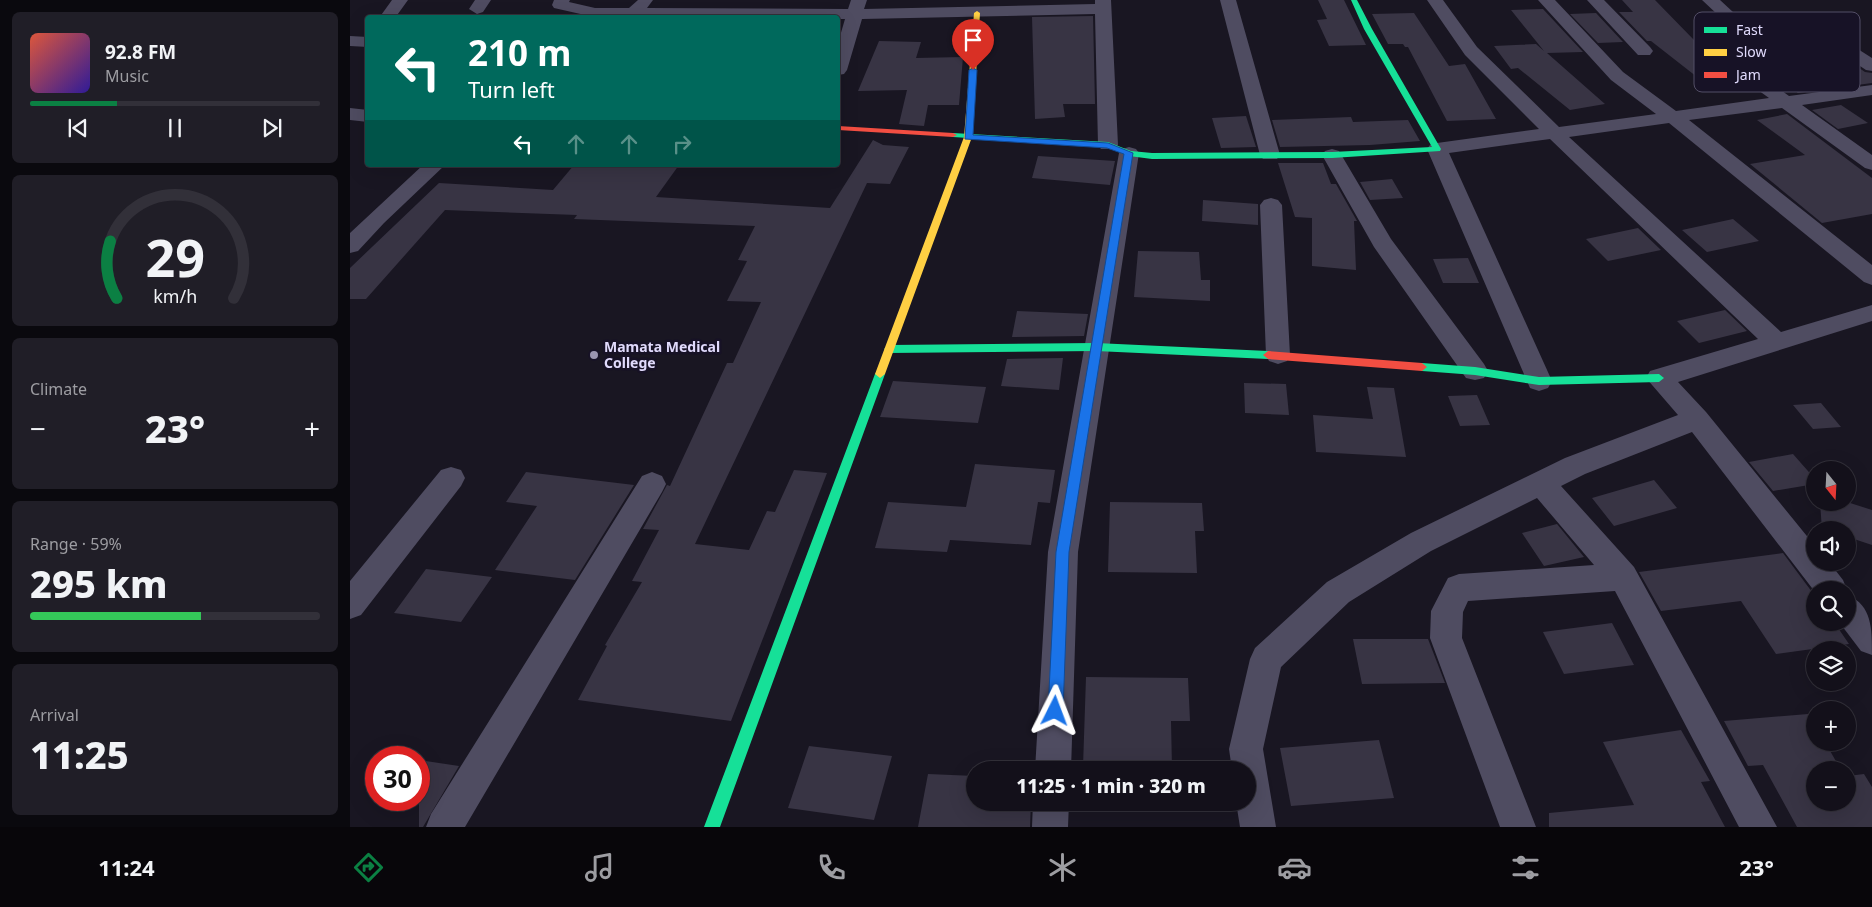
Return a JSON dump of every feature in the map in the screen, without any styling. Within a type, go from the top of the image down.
[{"type":"street","points":[[389,15],[400,0]]},
{"type":"street","points":[[562,0],[560,6],[590,15]]},
{"type":"street","points":[[633,13],[646,0]]},
{"type":"street","points":[[738,15],[746,0]]},
{"type":"street","points":[[1228,0],[1270,155]]},
{"type":"street","points":[[1354,0],[1368,29],[1437,149],[1539,381]]},
{"type":"street","points":[[1436,0],[1471,51],[1555,134],[1776,341]]},
{"type":"street","points":[[1546,0],[1617,76],[1674,118],[1872,277]]},
{"type":"street","points":[[1595,0],[1644,51]]},
{"type":"street","points":[[1710,0],[1724,12]]},
{"type":"street","points":[[751,15],[857,7],[977,13],[1103,4],[1119,149],[1096,347],[1063,552],[1052,761]]},
{"type":"street","points":[[840,63],[857,7]]},
{"type":"street","points":[[606,15],[633,13],[703,15]]},
{"type":"street","points":[[712,827],[968,137],[977,13]]},
{"type":"street","points":[[350,41],[365,42]]},
{"type":"street","points":[[1860,58],[1872,66]]},
{"type":"street","points":[[1771,92],[1872,164]]},
{"type":"street","points":[[840,128],[1119,149],[1152,156],[1332,154],[1437,149],[1857,92]]},
{"type":"street","points":[[350,114],[365,116]]},
{"type":"street","points":[[1332,154],[1382,242],[1475,371]]},
{"type":"street","points":[[350,246],[376,218],[434,167]]},
{"type":"street","points":[[1271,205],[1278,355]]},
{"type":"street","points":[[350,217],[376,218]]},
{"type":"street","points":[[889,349],[1096,347],[1278,355],[1475,371],[1539,381],[1659,378],[1872,313]]},
{"type":"street","points":[[1659,378],[1697,420],[1825,581]]},
{"type":"street","points":[[1258,827],[1246,749],[1266,659],[1338,592],[1421,542],[1541,482],[1575,466],[1697,420]]},
{"type":"street","points":[[350,605],[451,478]]},
{"type":"street","points":[[1541,482],[1624,577],[1759,827]]},
{"type":"street","points":[[444,827],[652,484]]},
{"type":"street","points":[[1518,827],[1446,638],[1446,611],[1459,588],[1624,577]]},
{"type":"street","points":[[1856,619],[1872,640]]},
{"type":"street","points":[[1050,827],[1051,811]]},
{"type":"building","points":[[1318,0],[1344,0],[1366,45],[1329,46],[1317,20],[1327,19]]},
{"type":"building","points":[[1622,0],[1655,0],[1694,40],[1694,75],[1651,41],[1647,41],[1619,12],[1633,12]]},
{"type":"building","points":[[1543,9],[1583,52],[1547,53],[1605,104],[1570,110],[1518,68],[1511,69],[1494,46],[1536,44],[1544,51],[1511,10]]},
{"type":"building","points":[[1414,13],[1449,66],[1465,64],[1496,119],[1447,121],[1408,47],[1405,47],[1403,44],[1388,44],[1372,14]]},
{"type":"building","points":[[1596,13],[1623,42],[1598,43],[1570,14]]},
{"type":"building","points":[[1093,16],[1095,104],[1063,104],[1065,117],[1035,119],[1032,17]]},
{"type":"building","points":[[879,41],[921,42],[916,58],[963,57],[959,105],[928,105],[924,126],[899,124],[907,90],[858,91]]},
{"type":"building","points":[[1860,69],[1872,73],[1872,83],[1860,85]]},
{"type":"building","points":[[1841,105],[1868,123],[1838,129],[1812,110]]},
{"type":"building","points":[[1787,114],[1872,178],[1872,214],[1822,223],[1750,164],[1805,155],[1757,120]]},
{"type":"building","points":[[1246,116],[1256,147],[1221,148],[1212,118]]},
{"type":"building","points":[[1351,117],[1353,122],[1408,120],[1420,141],[1370,145],[1280,147],[1272,120]]},
{"type":"building","points":[[873,140],[883,145],[909,147],[890,184],[867,183],[695,544],[749,550],[767,511],[775,512],[794,470],[827,473],[731,721],[578,700],[607,646],[605,645],[642,582],[632,581],[659,530],[643,529],[667,485],[670,486],[727,363],[733,363],[761,302],[727,301],[747,261],[738,260],[755,226],[574,219],[577,215],[445,210],[366,299],[350,299],[350,268],[439,183],[553,190],[572,167],[678,167],[656,197],[830,208]]},
{"type":"building","points":[[1038,156],[1115,161],[1110,185],[1032,178]]},
{"type":"building","points":[[1278,163],[1323,163],[1331,184],[1336,184],[1357,221],[1354,221],[1356,270],[1312,266],[1312,218],[1295,217]]},
{"type":"building","points":[[1392,179],[1403,198],[1370,200],[1360,182]]},
{"type":"building","points":[[1203,200],[1258,204],[1258,225],[1202,221]]},
{"type":"building","points":[[1733,219],[1759,241],[1707,252],[1682,230]]},
{"type":"building","points":[[1638,228],[1661,250],[1608,261],[1586,239]]},
{"type":"building","points":[[1138,251],[1199,252],[1201,280],[1210,280],[1210,301],[1134,297]]},
{"type":"building","points":[[1468,258],[1479,283],[1443,283],[1433,259]]},
{"type":"building","points":[[1725,310],[1747,331],[1699,343],[1677,321]]},
{"type":"building","points":[[1017,311],[1088,314],[1084,336],[1012,337]]},
{"type":"building","points":[[1063,358],[1059,390],[1001,386],[1007,359]]},
{"type":"building","points":[[893,381],[986,387],[978,423],[880,417]]},
{"type":"building","points":[[1244,383],[1286,384],[1289,415],[1245,413]]},
{"type":"building","points":[[1367,387],[1394,388],[1406,457],[1316,452],[1313,415],[1373,419]]},
{"type":"building","points":[[1477,395],[1490,425],[1460,426],[1448,396]]},
{"type":"building","points":[[1821,403],[1841,427],[1813,429],[1793,405]]},
{"type":"building","points":[[1793,454],[1806,469],[1806,486],[1773,491],[1749,462]]},
{"type":"building","points":[[975,464],[1055,470],[1050,503],[1038,502],[1031,545],[950,540],[947,552],[875,548],[888,502],[966,507]]},
{"type":"building","points":[[526,472],[634,485],[575,580],[495,570],[537,506],[506,502]]},
{"type":"building","points":[[1654,480],[1677,508],[1614,526],[1592,498]]},
{"type":"building","points":[[1110,502],[1202,503],[1204,531],[1195,531],[1197,573],[1108,572]]},
{"type":"building","points":[[1856,505],[1872,510],[1872,545],[1856,540],[1856,521],[1821,521],[1821,511],[1856,511]]},
{"type":"building","points":[[1557,524],[1584,557],[1544,566],[1522,533]]},
{"type":"building","points":[[1783,553],[1806,584],[1806,631],[1840,631],[1847,641],[1806,641],[1806,650],[1776,654],[1741,601],[1661,611],[1639,572]]},
{"type":"building","points":[[426,569],[492,577],[461,622],[394,613]]},
{"type":"building","points":[[1612,623],[1634,665],[1564,674],[1543,632]]},
{"type":"building","points":[[1353,639],[1428,639],[1445,683],[1362,684]]},
{"type":"building","points":[[1086,677],[1188,678],[1190,721],[1171,721],[1172,761],[1083,761]]},
{"type":"building","points":[[1806,714],[1806,751],[1830,751],[1836,761],[1806,761],[1806,811],[1856,811],[1856,775],[1864,774],[1872,787],[1872,827],[1797,827],[1763,765],[1748,766],[1724,721]]},
{"type":"building","points":[[1681,730],[1710,781],[1701,782],[1725,827],[1549,827],[1549,813],[1634,805],[1603,742]]},
{"type":"building","points":[[1379,740],[1394,798],[1291,806],[1280,748]]},
{"type":"building","points":[[809,746],[892,756],[874,820],[788,808]]},
{"type":"building","points":[[430,762],[459,766],[423,827],[419,827],[419,811],[430,811]]},
{"type":"building","points":[[928,774],[966,776],[966,811],[1031,811],[1030,827],[918,827]]},
{"type":"traffic: fast","points":[[953,135],[1108,145],[1129,153],[1152,156],[1332,155],[1437,149],[1368,29],[1354,0]]},
{"type":"traffic: fast","points":[[889,349],[1096,347],[1268,355]]},
{"type":"traffic: fast","points":[[1422,367],[1475,371],[1539,381],[1659,378]]},
{"type":"traffic: fast","points":[[712,827],[880,374]]},
{"type":"traffic: slow","points":[[880,374],[968,137],[977,13]]},
{"type":"traffic: jam","points":[[840,128],[953,135]]},
{"type":"traffic: jam","points":[[1268,355],[1422,367]]},
{"type":"place","name":"Mamata Medical College","points":[[594,355]]},
{"type":"route","points":[[973,70],[968,137],[1108,145],[1129,153],[1063,552],[1055,711]]}]
